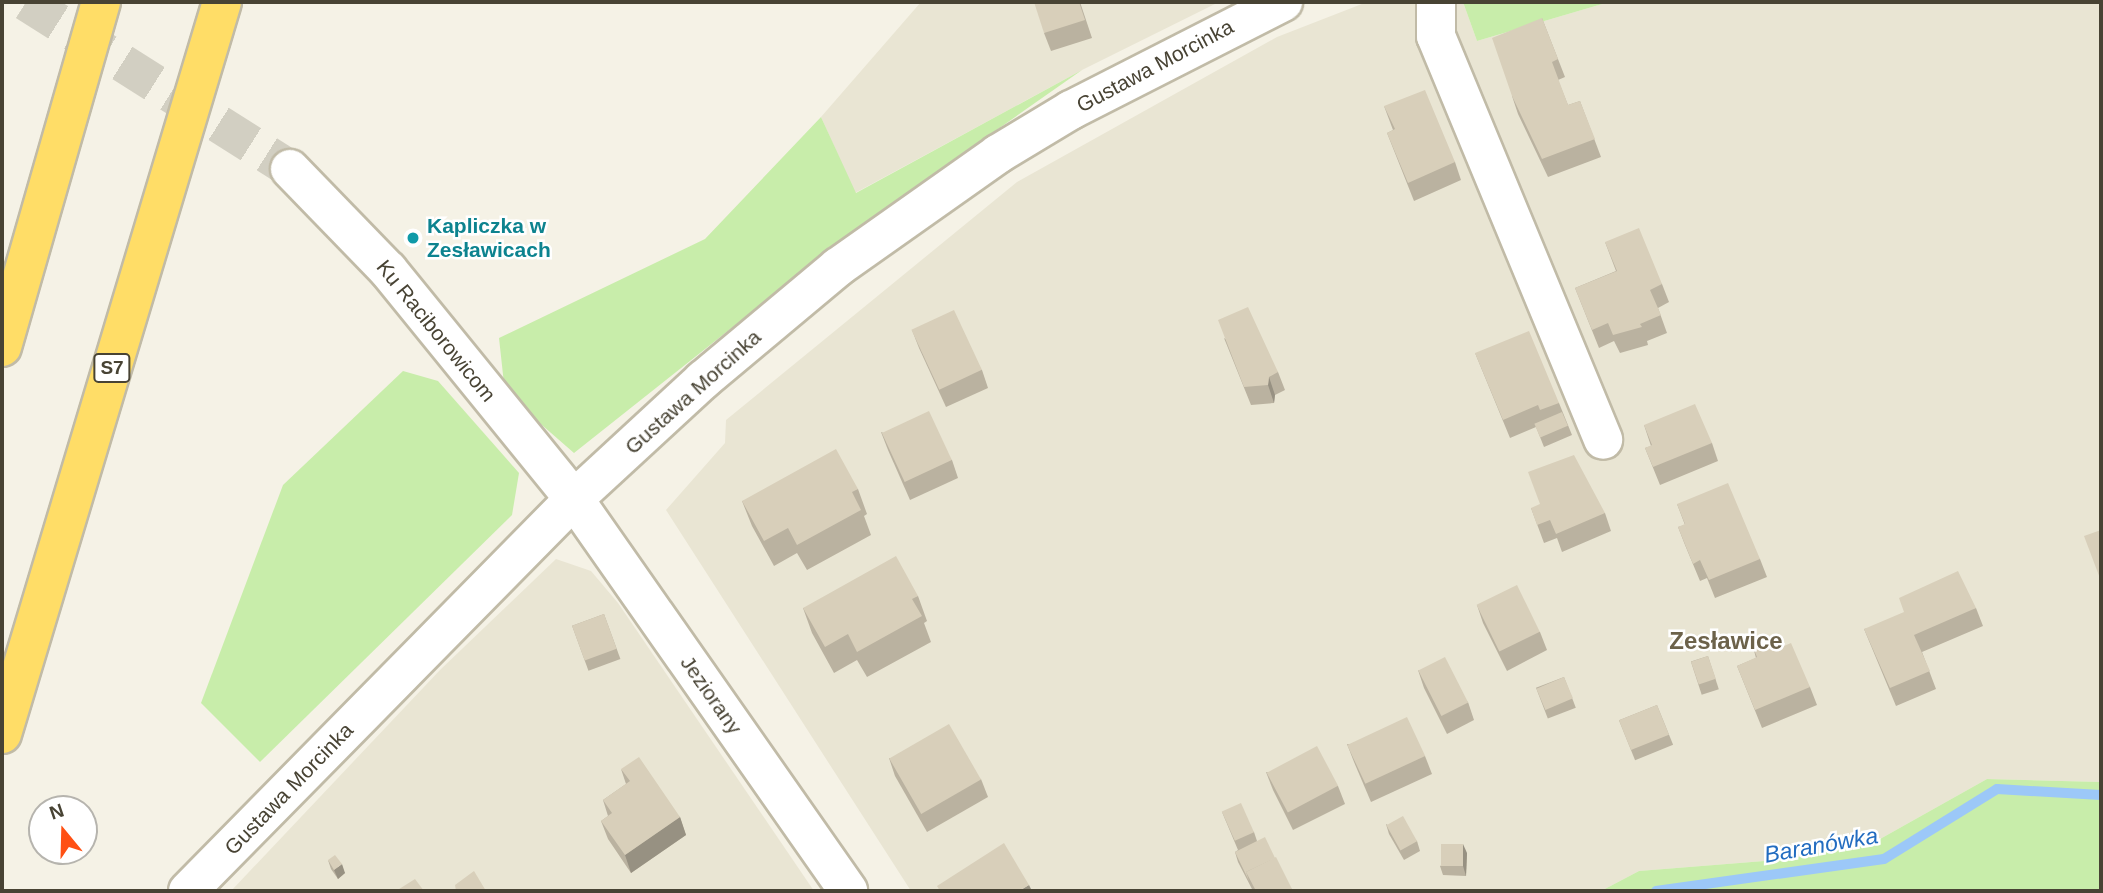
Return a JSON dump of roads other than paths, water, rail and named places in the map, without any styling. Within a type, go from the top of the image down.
[{"type":"highway","points":[[2,347],[101,2]]},
{"type":"highway","name":"S7","points":[[2,734],[222,2]]},
{"type":"street","name":"Gustawa Morcinka","points":[[188,891],[574,499],[704,380],[838,267],[925,204],[1071,110],[1283,2]]},
{"type":"street","points":[[1436,2],[1436,36],[1603,440]]},
{"type":"street","name":"Ku Raciborowicom","points":[[290,169],[388,270],[574,499]]},
{"type":"street","name":"Jeziorany","points":[[574,499],[848,891]]},
{"type":"waterway","name":"Baranówka","points":[[1656,891],[1884,859],[1997,789],[2101,795]]},
{"type":"tunnel","points":[[26,2],[290,169]]},
{"type":"place","name":"Kapliczka w Zesławicach","points":[[413,238]]},
{"type":"district","name":"Zesławice","points":[[1726,641]]}]
